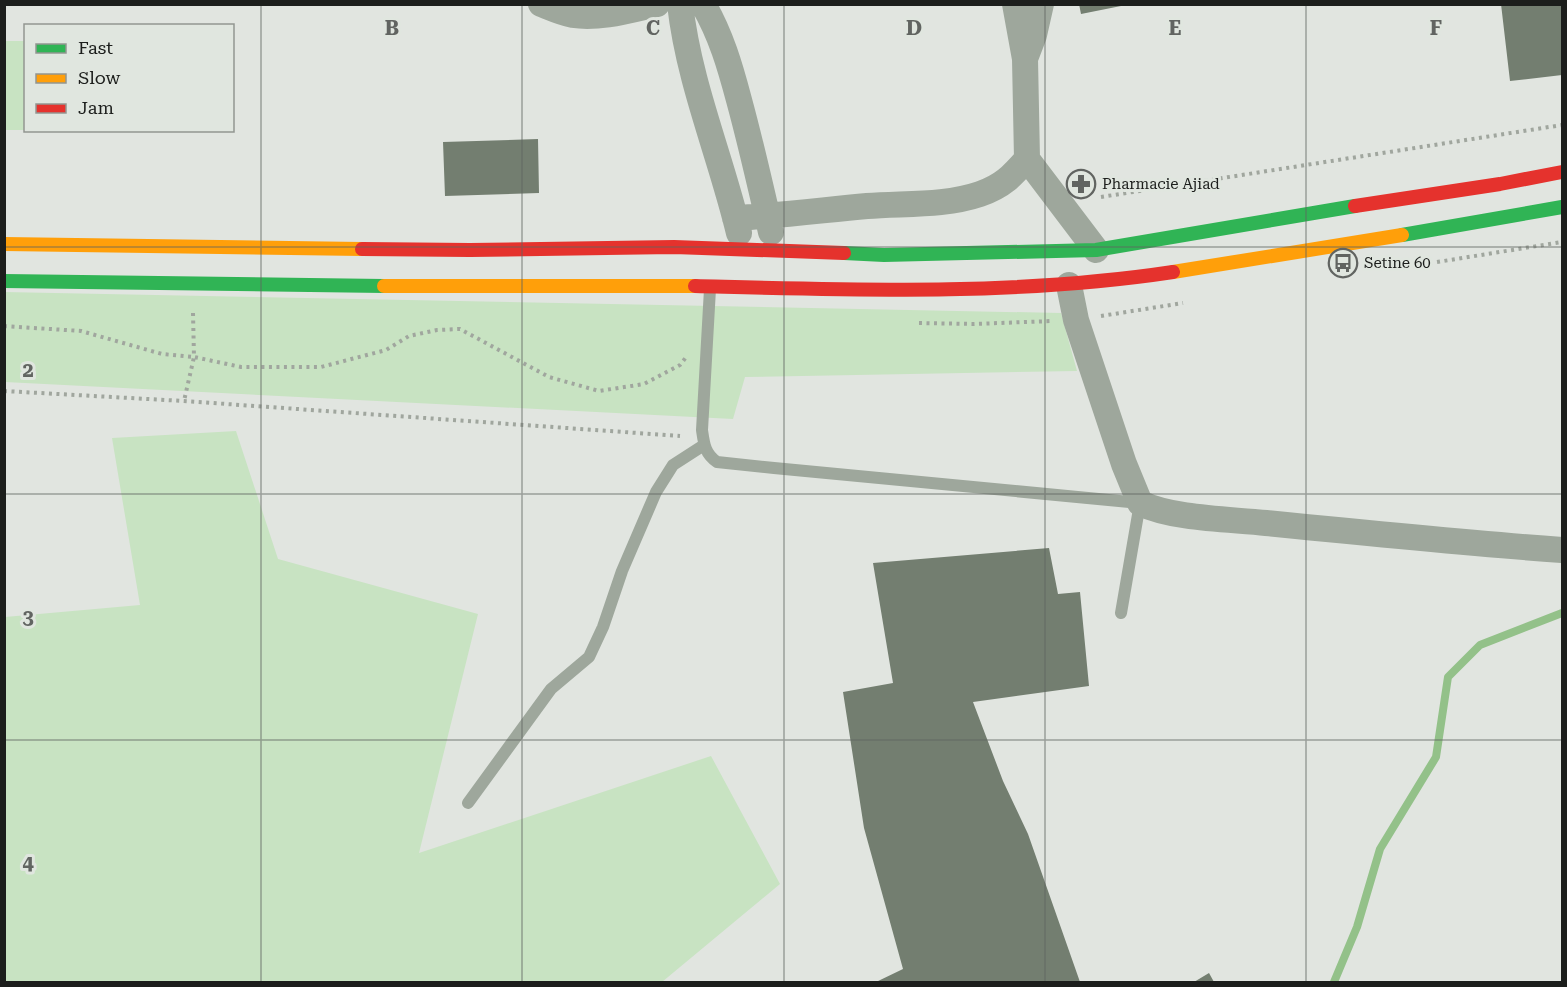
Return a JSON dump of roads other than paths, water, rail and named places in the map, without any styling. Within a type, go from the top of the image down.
[{"type":"highway","points":[[4,244],[470,250],[674,247],[884,255],[1096,250],[1305,213],[1489,186],[1563,172]]},
{"type":"highway","points":[[4,281],[900,291],[1069,285],[1120,280],[1314,250],[1563,207]]},
{"type":"street","points":[[541,4],[573,15],[607,14],[657,4]]},
{"type":"street","points":[[680,4],[684,34],[704,116],[743,251]]},
{"type":"street","points":[[703,4],[725,50],[746,124],[776,252]]},
{"type":"street","points":[[1015,4],[1025,59],[1027,159],[1096,250]]},
{"type":"street","points":[[1025,59],[1034,35],[1041,4]]},
{"type":"street","points":[[735,218],[967,198],[1005,183],[1027,159]]},
{"type":"street","points":[[1069,285],[1076,320],[1140,502],[1159,510],[1229,519],[1563,550]]},
{"type":"lane","points":[[710,288],[703,442],[708,454],[717,462],[1140,502],[1121,613]]},
{"type":"lane","points":[[468,803],[551,689],[589,657],[656,492],[673,465],[703,442]]},
{"type":"waterway","points":[[1334,982],[1357,927],[1380,849],[1436,757],[1448,677],[1480,645],[1562,613]]},
{"type":"place","name":"Pharmacie Ajiad","points":[[1081,184]]},
{"type":"place","name":"Setine 60","points":[[1343,263]]}]
